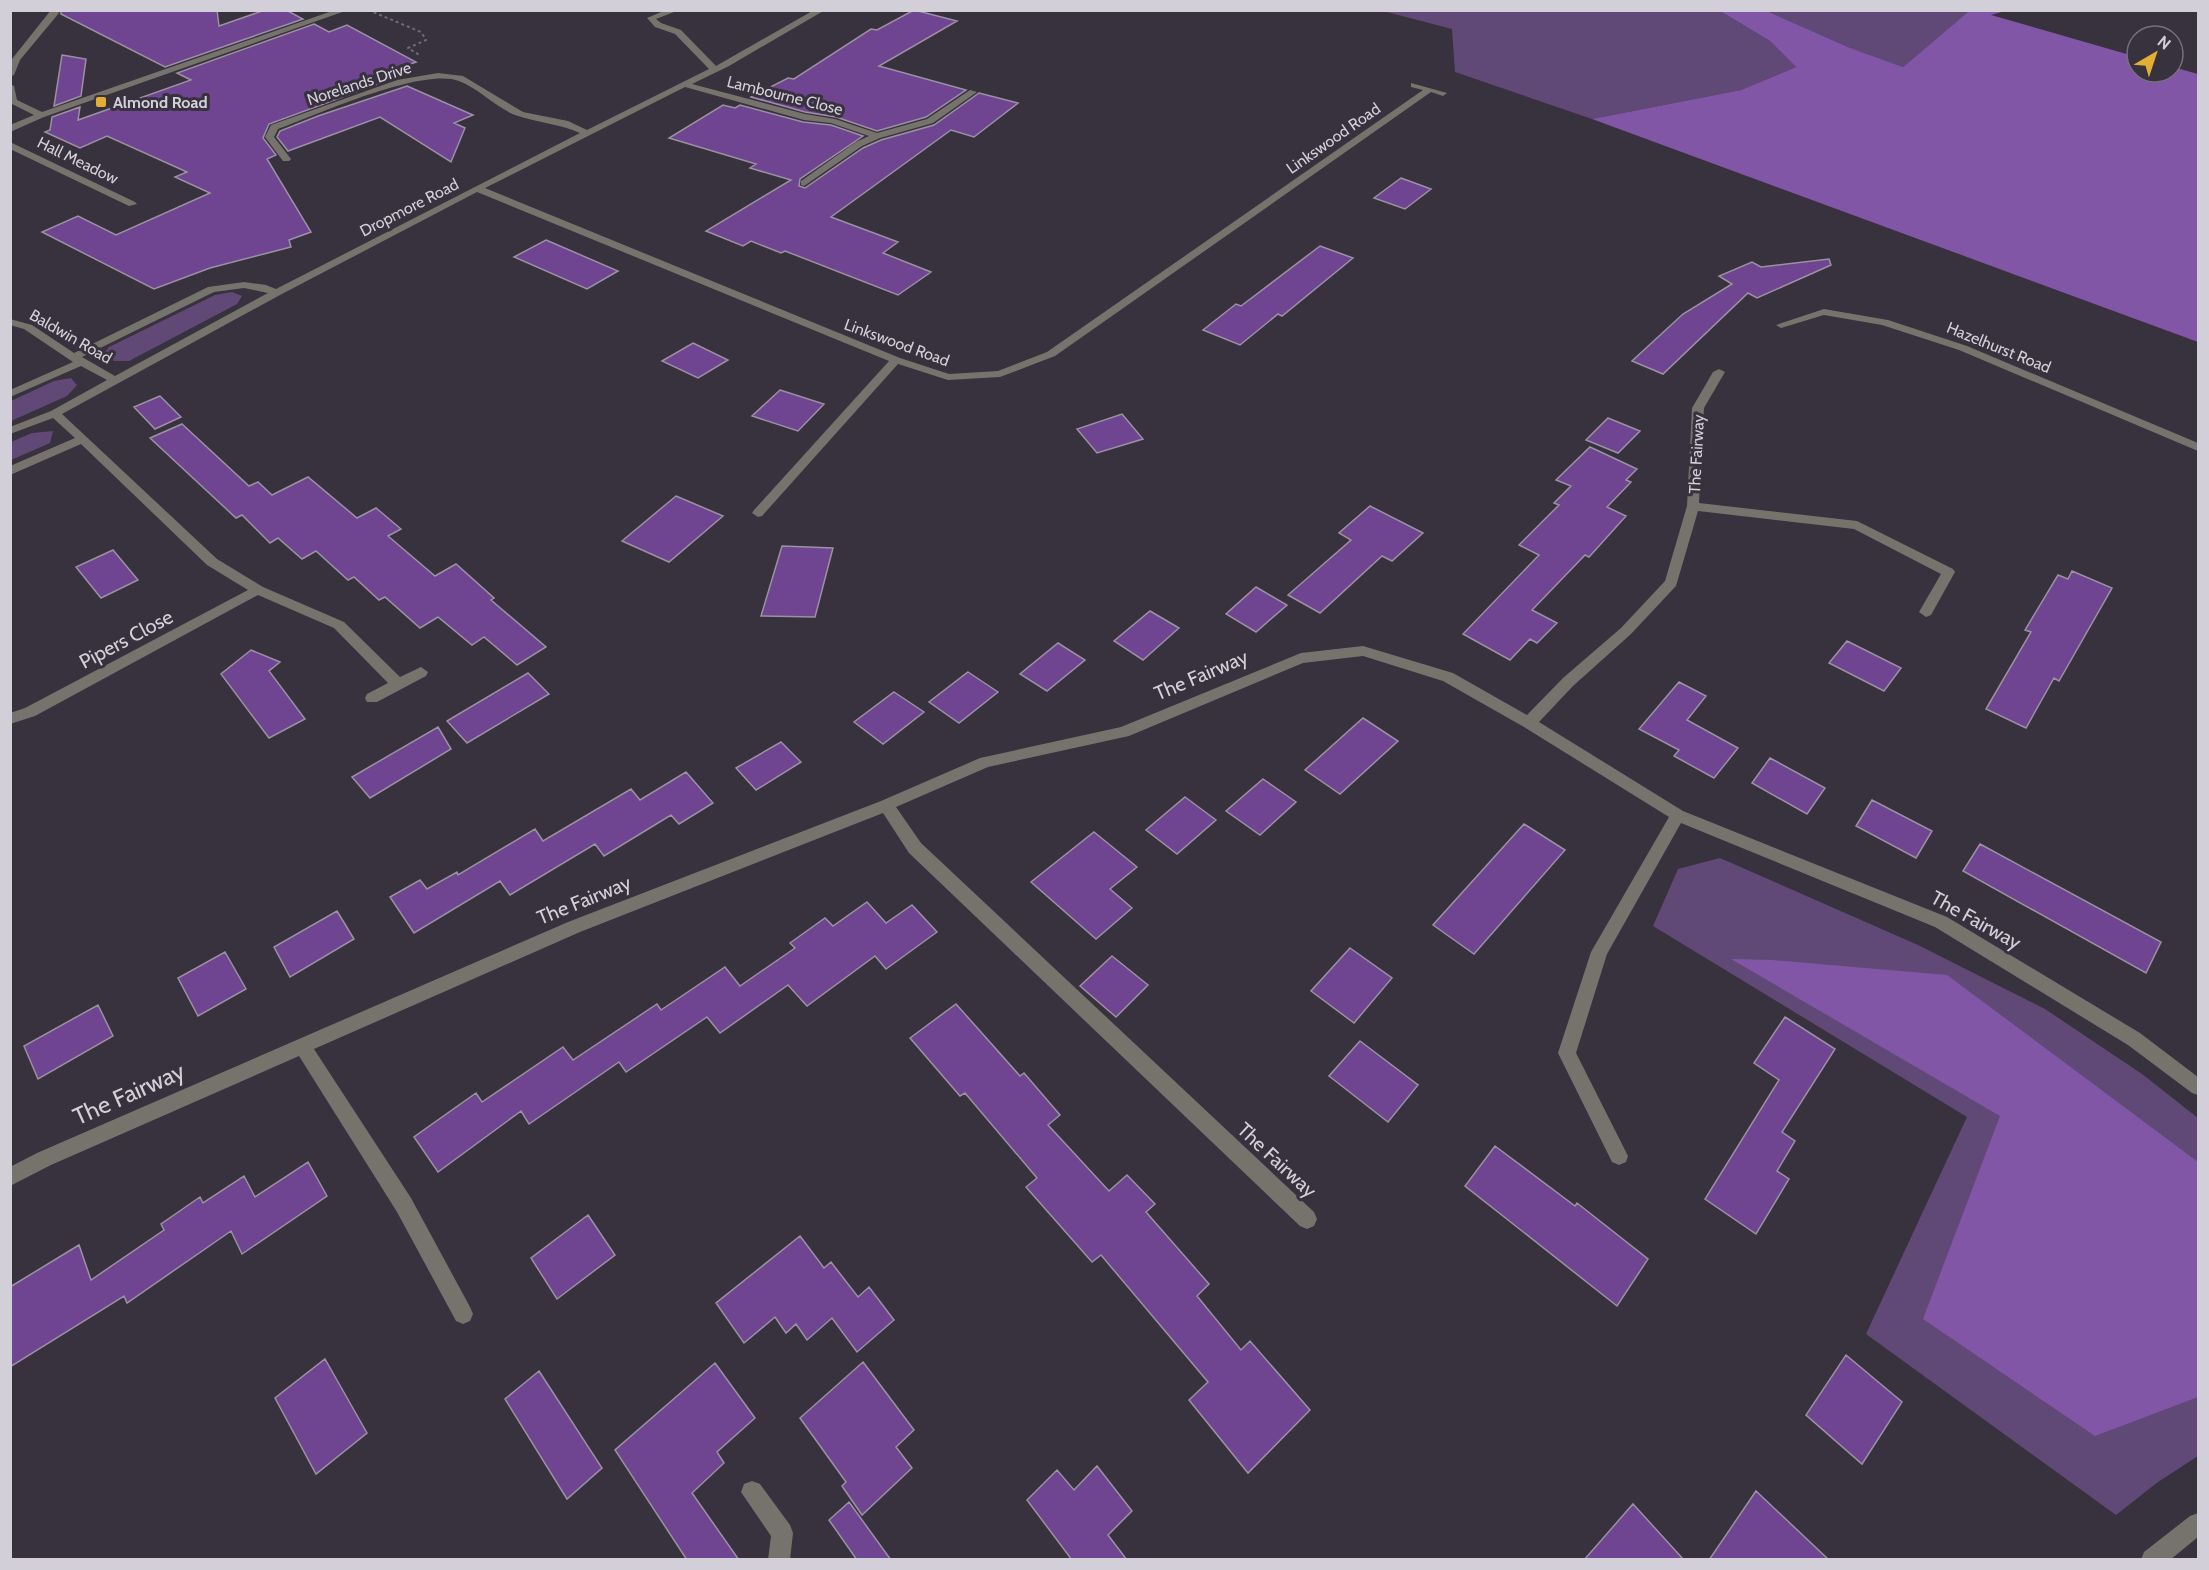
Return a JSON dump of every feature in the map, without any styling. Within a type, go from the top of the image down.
[{"type":"street","points":[[10,75],[16,59],[55,13],[55,10]]},
{"type":"street","points":[[10,129],[41,115],[344,10]]},
{"type":"street","points":[[675,10],[651,18],[658,25],[678,32],[715,70]]},
{"type":"street","name":"Dropmore Road","points":[[10,431],[55,413],[276,293],[715,70],[821,10]]},
{"type":"street","name":"Norelands Drive","points":[[286,159],[269,137],[274,127],[400,82],[438,76],[460,78],[520,114],[565,123],[589,134]]},
{"type":"street","name":"Lambourne Close","points":[[686,85],[804,117],[832,121],[877,136]]},
{"type":"street","points":[[1414,85],[1443,93]]},
{"type":"street","points":[[10,86],[13,101],[41,115]]},
{"type":"street","name":"Linkswood Road","points":[[477,189],[896,360],[948,377],[1000,374],[1051,354],[1429,90]]},
{"type":"street","points":[[804,183],[859,144],[877,136],[930,121],[973,92]]},
{"type":"street","name":"Hall Meadow","points":[[10,145],[132,204]]},
{"type":"street","points":[[10,394],[212,289],[244,285],[266,288],[276,293]]},
{"type":"street","name":"Hazelhurst Road","points":[[1781,325],[1824,312],[1884,322],[1963,348],[2199,447]]},
{"type":"street","name":"Baldwin Road","points":[[10,322],[28,327],[77,360],[115,380]]},
{"type":"street","points":[[758,513],[896,360]]},
{"type":"street","name":"The Fairway","points":[[1529,723],[1568,682],[1626,631],[1671,583],[1693,506],[1698,408],[1719,372]]},
{"type":"street","points":[[55,413],[212,562],[258,590],[339,625],[398,684]]},
{"type":"street","points":[[10,471],[81,440]]},
{"type":"street","name":"The Fairway","points":[[1693,506],[1857,525],[1948,572],[1926,612]]},
{"type":"street","name":"Pipers Close","points":[[10,719],[30,712],[258,590]]},
{"type":"street","name":"The Fairway","points":[[10,1177],[44,1159],[574,927],[886,805],[985,762],[1124,732],[1301,658],[1363,651],[1448,677],[1529,723],[1678,815],[1941,922],[2134,1039],[2199,1087]]},
{"type":"street","points":[[372,698],[421,672]]},
{"type":"street","name":"The Fairway","points":[[886,805],[915,848],[1307,1219]]},
{"type":"street","points":[[1619,1156],[1567,1053],[1599,952],[1678,815]]},
{"type":"street","points":[[302,1045],[404,1205],[463,1314]]},
{"type":"street","points":[[752,1492],[782,1533],[779,1560]]},
{"type":"street","points":[[2152,1560],[2199,1524]]},
{"type":"path","points":[[368,10],[421,32],[426,40],[408,48],[444,70],[438,76]]},
{"type":"shaded area","points":[[1383,11],[1720,11],[1770,41],[1796,67],[1741,90],[1592,119],[1455,72],[1452,29]]},
{"type":"shaded area","points":[[1720,11],[1767,11],[1848,47],[1903,67],[1969,11],[2005,11],[1991,15],[2125,54],[2125,84],[2185,84],[2185,70],[2198,74],[2198,342],[1592,119],[1741,90],[1796,67],[1770,41]]},
{"type":"shaded area","points":[[1767,11],[1969,11],[1903,67],[1848,47]]},
{"type":"shaded area","points":[[232,292],[242,296],[237,304],[129,361],[114,361],[103,354],[109,347],[215,295]]},
{"type":"shaded area","points":[[71,378],[77,385],[67,396],[11,421],[11,401],[54,381]]},
{"type":"shaded area","points":[[53,431],[50,443],[11,460],[11,442],[32,433]]},
{"type":"shaded area","points":[[1720,858],[1918,945],[2045,1009],[2142,1074],[2198,1118],[2198,1456],[2158,1482],[2116,1515],[1866,1334],[1967,1117],[1653,926],[1678,869]]},
{"type":"shaded area","points":[[1731,959],[1772,960],[1947,975],[2198,1162],[2198,1397],[2095,1436],[1923,1319],[2000,1116]]},
{"type":"building","points":[[61,10],[217,10],[219,26],[265,10],[286,10],[303,19],[165,67],[61,14]]},
{"type":"building","points":[[914,10],[957,21],[879,66],[966,90],[926,117],[877,131],[836,117],[805,112],[751,97],[788,78],[794,79],[871,29],[877,30]]},
{"type":"building","points":[[314,24],[329,32],[347,25],[416,62],[382,74],[392,79],[269,124],[263,138],[276,155],[267,159],[311,232],[289,240],[291,247],[210,268],[154,289],[42,232],[78,216],[116,235],[210,193],[175,177],[187,172],[107,136],[80,148],[45,132],[50,130],[52,117],[80,107],[78,120],[191,80],[177,73]]},
{"type":"building","points":[[62,55],[86,59],[81,96],[54,106]]},
{"type":"building","points":[[407,86],[473,115],[454,123],[465,128],[451,162],[380,117],[288,151],[277,137],[280,131],[318,116]]},
{"type":"building","points":[[979,93],[1018,103],[974,137],[951,130],[831,217],[898,242],[883,253],[931,272],[898,295],[785,251],[781,253],[751,241],[743,246],[706,231],[791,180],[750,168],[756,164],[669,138],[723,105],[735,108],[740,105],[803,122],[831,125],[863,136],[800,179],[799,186],[805,188],[863,148],[881,140],[934,125]]},
{"type":"building","points":[[1401,178],[1431,189],[1405,209],[1374,198]]},
{"type":"building","points":[[546,240],[618,271],[587,289],[514,257]]},
{"type":"building","points":[[1320,246],[1353,258],[1282,316],[1278,314],[1240,345],[1203,330],[1236,304],[1241,306]]},
{"type":"building","points":[[1829,259],[1831,265],[1757,298],[1748,293],[1663,374],[1632,361],[1683,314],[1732,284],[1719,276],[1752,262],[1761,267]]},
{"type":"building","points":[[693,343],[728,360],[698,378],[662,361]]},
{"type":"building","points":[[780,390],[824,404],[798,431],[752,416]]},
{"type":"building","points":[[160,396],[181,417],[155,429],[134,407]]},
{"type":"building","points":[[1122,414],[1143,439],[1097,453],[1077,429]]},
{"type":"building","points":[[1608,418],[1640,431],[1618,453],[1586,440]]},
{"type":"building","points":[[182,424],[249,486],[258,482],[272,495],[308,477],[357,518],[376,508],[401,529],[388,536],[435,576],[456,564],[494,598],[491,600],[546,647],[517,665],[484,637],[472,645],[438,617],[420,628],[385,597],[379,600],[354,577],[348,580],[316,551],[302,559],[278,538],[270,543],[242,515],[236,518],[150,438]]},
{"type":"building","points":[[1590,447],[1637,469],[1626,480],[1631,482],[1607,507],[1626,516],[1589,557],[1585,555],[1532,610],[1557,623],[1537,643],[1530,639],[1510,660],[1463,634],[1539,555],[1519,545],[1559,505],[1554,503],[1571,486],[1556,480]]},
{"type":"building","points":[[676,496],[723,516],[669,562],[622,541]]},
{"type":"building","points":[[1370,506],[1423,533],[1392,561],[1382,556],[1320,613],[1288,595],[1351,540],[1339,533]]},
{"type":"building","points":[[782,546],[833,548],[815,617],[761,616]]},
{"type":"building","points":[[113,550],[138,580],[101,598],[76,567]]},
{"type":"building","points":[[2072,571],[2112,588],[2059,681],[2054,678],[2026,728],[1986,709],[2031,632],[2025,630],[2058,575],[2068,579]]},
{"type":"building","points":[[1256,587],[1287,605],[1256,632],[1226,614]]},
{"type":"building","points":[[1150,611],[1179,628],[1143,660],[1114,641]]},
{"type":"building","points":[[1847,641],[1901,668],[1884,691],[1829,663]]},
{"type":"building","points":[[1058,643],[1085,660],[1047,691],[1020,674]]},
{"type":"building","points":[[251,650],[280,662],[269,671],[305,719],[269,738],[221,674]]},
{"type":"building","points":[[968,672],[998,692],[959,723],[929,702]]},
{"type":"building","points":[[528,673],[549,694],[467,743],[447,721]]},
{"type":"building","points":[[1679,682],[1706,696],[1687,720],[1738,748],[1714,778],[1674,756],[1679,750],[1639,729]]},
{"type":"building","points":[[894,692],[924,712],[883,744],[854,722]]},
{"type":"building","points":[[1363,718],[1398,741],[1340,794],[1305,770]]},
{"type":"building","points":[[438,727],[451,749],[370,798],[352,777]]},
{"type":"building","points":[[781,742],[801,762],[756,790],[736,768]]},
{"type":"building","points":[[1770,758],[1825,788],[1807,814],[1752,783]]},
{"type":"building","points":[[686,772],[713,803],[679,824],[671,815],[604,856],[595,844],[510,895],[500,881],[414,933],[390,897],[420,880],[427,889],[457,872],[458,875],[535,829],[543,841],[631,789],[640,800]]},
{"type":"building","points":[[1263,779],[1296,802],[1260,835],[1226,811]]},
{"type":"building","points":[[1185,797],[1216,820],[1177,854],[1146,830]]},
{"type":"building","points":[[1872,800],[1932,831],[1916,858],[1856,826]]},
{"type":"building","points":[[1524,824],[1565,850],[1474,954],[1433,925]]},
{"type":"building","points":[[1094,832],[1137,867],[1110,889],[1132,908],[1096,939],[1031,882]]},
{"type":"building","points":[[1980,844],[2161,942],[2146,973],[1963,871]]},
{"type":"building","points":[[867,902],[886,923],[912,905],[937,932],[886,969],[875,956],[807,1006],[788,985],[720,1033],[707,1017],[626,1072],[619,1062],[529,1124],[521,1111],[438,1172],[414,1137],[476,1093],[482,1102],[563,1047],[573,1060],[657,1004],[661,1010],[725,967],[740,986],[795,948],[790,943],[825,918],[833,926]]},
{"type":"building","points":[[337,911],[354,939],[290,977],[274,947]]},
{"type":"building","points":[[1350,948],[1392,978],[1354,1023],[1311,991]]},
{"type":"building","points":[[225,952],[246,989],[198,1016],[178,978]]},
{"type":"building","points":[[1112,956],[1148,985],[1116,1017],[1080,986]]},
{"type":"building","points":[[956,1004],[1020,1076],[1024,1073],[1060,1115],[1048,1125],[1109,1191],[1127,1175],[1155,1204],[1146,1212],[1209,1284],[1197,1296],[1241,1350],[1250,1341],[1310,1410],[1248,1473],[1189,1400],[1208,1382],[1101,1255],[1092,1262],[1026,1187],[1037,1178],[965,1093],[960,1096],[910,1038]]},
{"type":"building","points":[[98,1005],[113,1036],[38,1079],[24,1046]]},
{"type":"building","points":[[1785,1017],[1835,1049],[1782,1132],[1795,1141],[1777,1171],[1789,1179],[1756,1234],[1705,1199],[1779,1080],[1754,1063]]},
{"type":"building","points":[[1360,1041],[1418,1085],[1388,1122],[1329,1076]]},
{"type":"building","points":[[1495,1146],[1575,1206],[1577,1203],[1648,1259],[1617,1306],[1465,1186]]},
{"type":"building","points":[[308,1162],[327,1196],[242,1254],[231,1231],[127,1303],[124,1296],[10,1367],[10,1287],[79,1245],[91,1280],[164,1230],[161,1224],[200,1197],[203,1203],[244,1176],[255,1197]]},
{"type":"building","points":[[588,1215],[615,1255],[557,1299],[531,1258]]},
{"type":"building","points":[[800,1236],[824,1268],[831,1262],[858,1297],[869,1287],[894,1320],[857,1352],[832,1318],[807,1340],[796,1324],[786,1333],[775,1317],[744,1343],[716,1303]]},
{"type":"building","points":[[1846,1355],[1902,1402],[1862,1464],[1806,1415]]},
{"type":"building","points":[[325,1359],[367,1433],[316,1474],[275,1398]]},
{"type":"building","points":[[863,1362],[914,1430],[896,1447],[912,1468],[862,1515],[842,1486],[846,1482],[800,1418]]},
{"type":"building","points":[[715,1363],[755,1418],[717,1452],[724,1463],[692,1493],[739,1560],[687,1560],[615,1450]]},
{"type":"building","points":[[539,1371],[602,1468],[567,1499],[505,1399]]},
{"type":"building","points":[[1097,1466],[1132,1511],[1108,1535],[1127,1560],[1072,1560],[1027,1500],[1057,1470],[1074,1490]]},
{"type":"building","points":[[1756,1491],[1829,1560],[1709,1560]]},
{"type":"building","points":[[849,1502],[891,1560],[857,1560],[829,1520]]},
{"type":"building","points":[[1633,1504],[1684,1560],[1584,1560]]},
{"type":"place","name":"Almond Road","points":[[101,102]]}]
